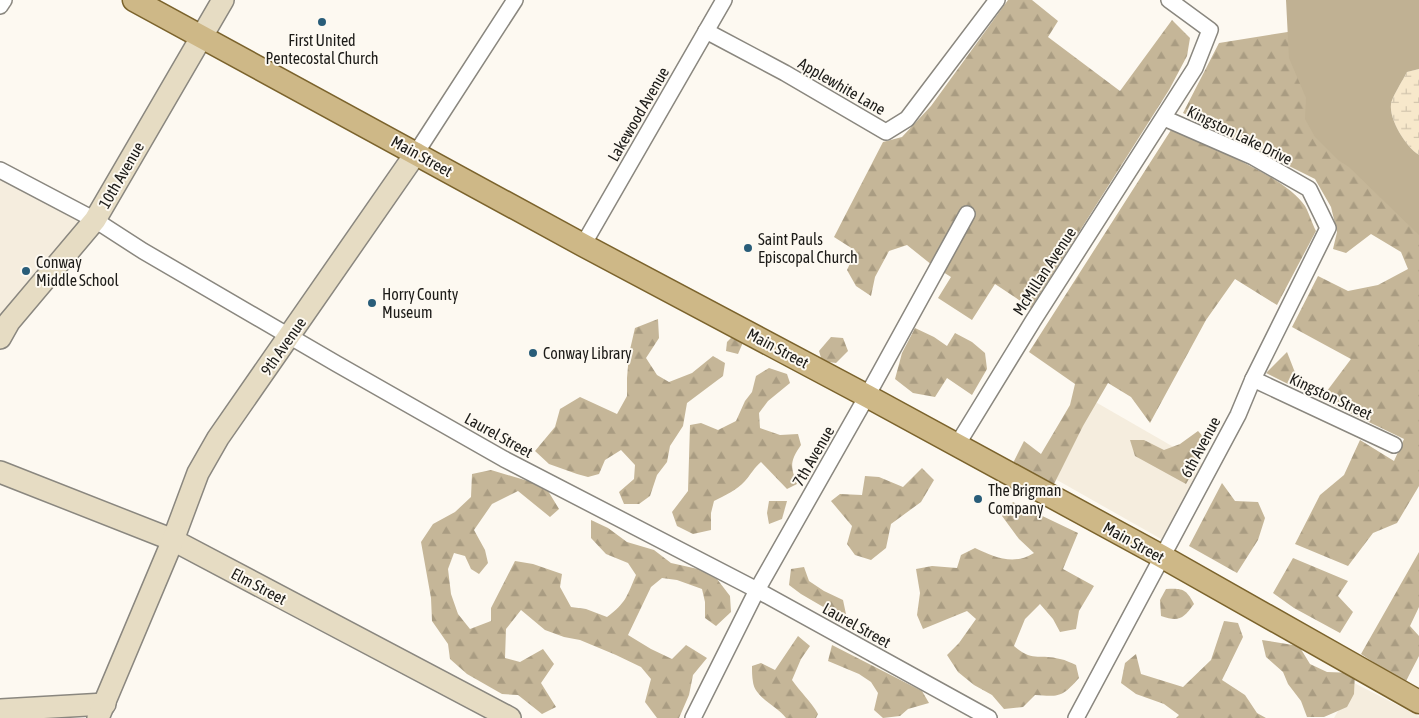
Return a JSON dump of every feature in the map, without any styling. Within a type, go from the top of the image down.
[{"type":"main road","name":"Main Street","points":[[134,0],[583,245],[867,396],[1161,556],[1419,702]]},
{"type":"street","points":[[0,6],[4,0]]},
{"type":"street","name":"10th Avenue","points":[[0,338],[9,322],[95,220],[223,0]]},
{"type":"street","name":"9th Avenue","points":[[101,711],[173,540],[198,473],[214,445],[416,153],[515,0]]},
{"type":"street","name":"Lakewood Avenue","points":[[583,245],[724,0]]},
{"type":"street","name":"Applewhite Lane","points":[[706,31],[785,72],[886,132],[907,119],[996,0]]},
{"type":"street","name":"Kingston Lake Drive","points":[[1170,0],[1210,30],[1195,68],[1164,118],[1253,157],[1309,189]]},
{"type":"street","name":"McMillan Avenue","points":[[957,445],[1033,322],[1164,118]]},
{"type":"street","name":"Laurel Street","points":[[0,170],[95,220],[143,251],[504,459],[757,590],[989,718]]},
{"type":"street","name":"6th Avenue","points":[[1076,718],[1238,415],[1253,379],[1328,228],[1309,189]]},
{"type":"street","name":"7th Avenue","points":[[693,718],[757,590],[967,214]]},
{"type":"street","name":"Kingston Street","points":[[1253,379],[1394,445]]},
{"type":"street","name":"Elm Street","points":[[0,472],[173,540],[510,718]]},
{"type":"street","points":[[0,710],[101,711]]},
{"type":"shaded area","points":[[1286,0],[1419,0],[1419,69],[1407,72],[1395,93],[1391,110],[1399,132],[1409,146],[1419,155],[1419,235],[1315,137],[1305,119],[1306,98],[1289,58]]},
{"type":"shaded area","name":"Conway Middle School","points":[[0,169],[95,220],[0,338]]},
{"type":"shaded area","points":[[1092,400],[1217,472],[1177,548],[1050,476]]},
{"type":"shaded area","points":[[1354,683],[1419,716],[1419,718],[1334,718]]},
{"type":"green space","points":[[1008,0],[1032,0],[1058,21],[1048,37],[1120,91],[1172,20],[1190,38],[1187,56],[1169,90],[1031,308],[995,284],[972,320],[938,298],[951,277],[907,245],[889,251],[875,277],[871,296],[856,286],[847,270],[856,251],[834,237],[883,142],[902,137],[931,106]]},
{"type":"green space","points":[[1294,31],[1419,219],[1419,486],[1397,523],[1373,533],[1348,566],[1295,544],[1320,495],[1344,475],[1360,440],[1394,461],[1404,439],[1321,399],[1351,359],[1292,327],[1318,276],[1348,291],[1378,285],[1408,269],[1401,252],[1371,234],[1346,253],[1333,249],[1337,232],[1331,207],[1315,179],[1183,113],[1219,43]]},
{"type":"green space","points":[[1419,69],[1419,155],[1409,146],[1399,132],[1393,118],[1391,104],[1407,72]]},
{"type":"green space","points":[[1171,130],[1243,162],[1280,183],[1295,194],[1305,206],[1316,231],[1277,305],[1235,279],[1206,320],[1150,423],[1131,397],[1108,383],[1083,426],[1054,484],[1013,463],[1024,441],[1041,454],[1070,405],[1075,384],[1029,352]]},
{"type":"green space","points":[[658,319],[659,338],[646,358],[657,375],[669,382],[692,373],[713,356],[725,363],[723,376],[687,403],[683,426],[670,446],[667,462],[657,475],[650,496],[639,504],[624,504],[619,492],[634,479],[635,465],[621,450],[605,460],[599,474],[588,477],[549,464],[535,451],[555,427],[560,409],[580,397],[617,414],[627,396],[629,354],[635,328]]},
{"type":"green space","points":[[915,328],[947,346],[955,333],[972,342],[985,353],[987,369],[972,395],[947,378],[935,397],[913,393],[895,379],[902,353]]},
{"type":"green space","points":[[734,335],[744,340],[738,354],[726,351],[727,342]]},
{"type":"green space","points":[[831,337],[843,338],[848,351],[836,363],[822,361],[819,351]]},
{"type":"green space","points":[[1287,352],[1296,375],[1296,388],[1266,373]]},
{"type":"green space","points":[[769,368],[787,374],[790,383],[768,401],[759,413],[760,428],[780,435],[798,434],[801,445],[792,464],[797,484],[787,489],[761,462],[742,484],[714,501],[711,513],[711,530],[693,534],[677,526],[672,512],[688,491],[690,425],[701,423],[718,430],[736,421],[745,401],[752,392],[756,376]]},
{"type":"green space","points":[[1198,431],[1209,443],[1186,484],[1135,456],[1130,440],[1144,440],[1164,450],[1180,444]]},
{"type":"green space","points":[[922,468],[934,480],[921,502],[891,524],[886,548],[871,560],[855,555],[847,544],[852,526],[831,501],[840,494],[862,495],[865,476],[879,477],[903,487]]},
{"type":"green space","points":[[491,470],[545,486],[559,509],[550,517],[518,491],[492,504],[474,530],[485,550],[488,563],[479,574],[471,569],[465,556],[454,553],[448,569],[451,594],[458,614],[470,629],[491,621],[491,608],[515,561],[533,564],[562,574],[560,587],[571,607],[586,609],[607,617],[613,612],[625,599],[636,575],[628,563],[606,554],[591,538],[591,520],[608,528],[627,542],[654,550],[671,563],[698,569],[717,579],[730,596],[731,612],[716,626],[705,618],[705,602],[702,589],[677,580],[662,578],[651,587],[628,635],[672,659],[686,645],[707,658],[693,675],[689,695],[679,718],[657,718],[645,702],[651,679],[641,667],[580,640],[564,637],[545,630],[521,610],[506,629],[505,658],[520,662],[543,649],[554,664],[541,683],[556,707],[542,714],[518,695],[502,694],[467,674],[450,659],[448,644],[432,621],[431,598],[421,542],[433,524],[455,512],[471,497],[472,474]]},
{"type":"green space","points":[[1222,483],[1235,501],[1258,502],[1265,518],[1258,540],[1237,573],[1189,546]]},
{"type":"green space","points":[[769,501],[787,501],[782,519],[769,524],[767,513]]},
{"type":"green space","points":[[1013,502],[1078,533],[1063,569],[1094,586],[1079,611],[1076,629],[1060,632],[1053,619],[1040,604],[1025,619],[1014,646],[1032,656],[1053,657],[1076,665],[1079,678],[1060,694],[1055,696],[1035,695],[1023,707],[1004,709],[992,695],[974,685],[958,672],[947,655],[959,643],[976,619],[967,611],[923,629],[917,615],[920,593],[916,569],[932,566],[957,568],[961,555],[975,548],[997,557],[1011,560],[1034,553],[1019,539],[1002,516]]},
{"type":"green space","points":[[1419,552],[1419,607],[1410,626],[1419,636],[1419,656],[1405,683],[1361,654]]},
{"type":"green space","points":[[1293,558],[1348,581],[1338,596],[1353,612],[1340,633],[1294,608],[1273,593]]},
{"type":"green space","points":[[804,567],[809,581],[843,600],[847,619],[836,621],[825,608],[789,585],[791,569]]},
{"type":"green space","points":[[1166,589],[1183,590],[1189,595],[1194,604],[1180,618],[1172,619],[1161,616],[1160,600]]},
{"type":"green space","points":[[1224,621],[1238,623],[1243,637],[1222,680],[1245,695],[1257,713],[1266,718],[1176,718],[1179,715],[1164,704],[1136,694],[1121,683],[1125,663],[1136,654],[1141,674],[1183,687],[1211,660]]},
{"type":"green space","points":[[798,636],[810,646],[801,659],[792,680],[815,709],[818,714],[816,718],[786,718],[758,693],[753,682],[752,666],[761,663],[775,670]]},
{"type":"green space","points":[[1262,640],[1299,646],[1310,664],[1327,672],[1355,673],[1354,694],[1347,707],[1324,717],[1307,717],[1301,701],[1288,684],[1283,672],[1266,657]]},
{"type":"green space","points":[[832,645],[922,691],[929,703],[908,709],[900,716],[883,718],[874,710],[878,693],[871,682],[859,674],[828,661]]},
{"type":"place","name":"First United Pentecostal Church","points":[[322,22]]},
{"type":"place","name":"Saint Pauls Episcopal Church","points":[[748,248]]},
{"type":"place","name":"Conway Middle School","points":[[26,271]]},
{"type":"place","name":"Horry County Museum","points":[[372,303]]},
{"type":"place","name":"Conway Library","points":[[533,353]]},
{"type":"place","name":"The Brigman Company","points":[[978,499]]}]
